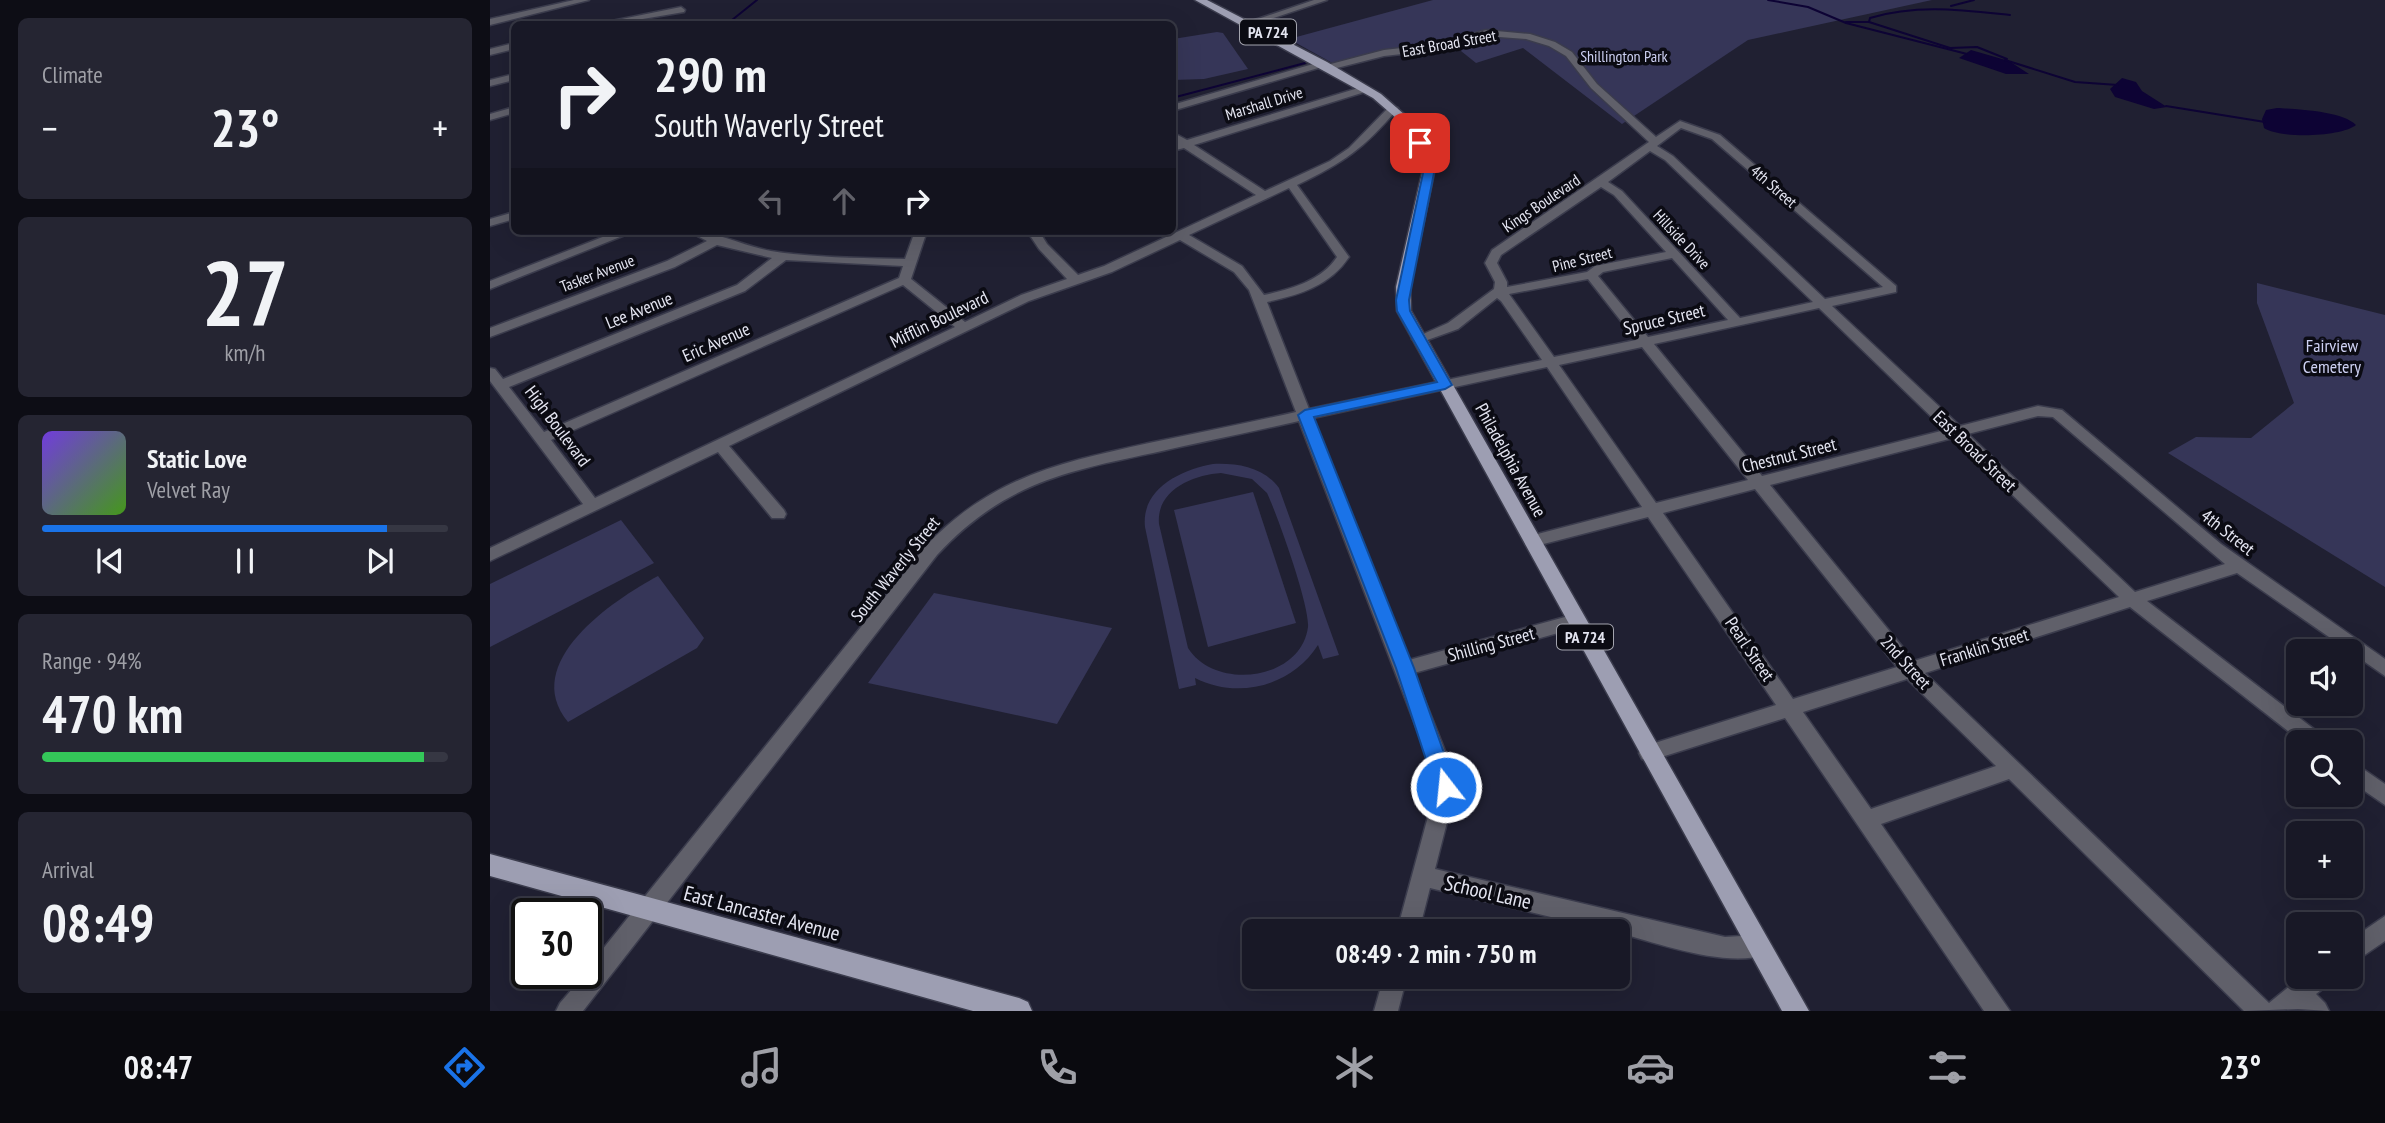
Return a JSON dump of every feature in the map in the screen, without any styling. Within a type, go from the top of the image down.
[{"type":"main road","name":"Philadelphia Avenue","points":[[1200,0],[1250,23],[1326,65],[1393,108],[1416,130],[1428,173],[1402,300],[1404,311],[1649,753],[1796,1011]]},
{"type":"main road","name":"East Lancaster Avenue","points":[[490,864],[980,1006],[1019,1011]]},
{"type":"street","points":[[490,22],[585,0]]},
{"type":"street","points":[[677,21],[685,0]]},
{"type":"street","points":[[1296,0],[1309,4]]},
{"type":"street","points":[[1250,23],[1323,0]]},
{"type":"street","points":[[618,21],[681,10]]},
{"type":"street","name":"East Broad Street","points":[[1176,107],[1326,65],[1384,53],[1438,47],[1486,33],[1527,36],[1552,44],[1569,54],[1594,86],[1652,143],[2133,600],[2301,730]]},
{"type":"street","points":[[490,52],[511,47]]},
{"type":"street","points":[[490,83],[511,78]]},
{"type":"street","name":"Marshall Drive","points":[[1176,147],[1365,89]]},
{"type":"street","name":"Mifflin Boulevard","points":[[490,555],[1025,298],[1075,281],[1175,239],[1291,184],[1344,157],[1393,108]]},
{"type":"street","points":[[490,117],[511,111]]},
{"type":"street","name":"Kings Boulevard","points":[[1496,293],[1502,285],[1491,263],[1496,253],[1601,182],[1680,124]]},
{"type":"street","name":"4th Street","points":[[1680,124],[1717,137],[1892,289]]},
{"type":"street","points":[[1176,138],[1265,196]]},
{"type":"street","name":"Hillside Drive","points":[[1601,182],[1618,193],[1736,321]]},
{"type":"street","points":[[1258,300],[1284,295],[1308,285],[1335,270],[1343,257],[1291,184]]},
{"type":"street","points":[[490,223],[511,216]]},
{"type":"street","points":[[491,282],[618,235]]},
{"type":"street","points":[[702,235],[715,241],[782,257],[910,263]]},
{"type":"street","points":[[920,235],[904,280],[965,328]]},
{"type":"street","points":[[1035,235],[1041,248],[1067,266],[1075,281]]},
{"type":"street","points":[[1164,235],[1242,272],[1251,282],[1405,668],[1446,787],[1411,919]]},
{"type":"street","name":"Tasker Avenue","points":[[490,333],[671,264],[715,241]]},
{"type":"street","name":"Pine Street","points":[[1496,293],[1591,275],[1599,269],[1675,254]]},
{"type":"street","name":"Lee Avenue","points":[[502,385],[741,288],[782,257]]},
{"type":"street","name":"2nd Street","points":[[1591,275],[1910,670],[2261,1011]]},
{"type":"street","name":"Eric Avenue","points":[[543,438],[904,280]]},
{"type":"street","name":"Spruce Street","points":[[1445,385],[1892,289]]},
{"type":"street","points":[[1419,339],[1454,326],[1496,293]]},
{"type":"street","name":"Pearl Street","points":[[1496,293],[1506,298],[1998,1011]]},
{"type":"street","name":"High Boulevard","points":[[490,372],[593,506]]},
{"type":"street","name":"South Waverly Street","points":[[568,1011],[931,551],[958,522],[981,504],[1016,485],[1059,468],[1445,385]]},
{"type":"street","name":"Chestnut Street","points":[[1532,541],[2038,411],[2057,413]]},
{"type":"street","name":"4th Street","points":[[2057,413],[2238,566],[2385,669]]},
{"type":"street","points":[[720,445],[778,514]]},
{"type":"street","name":"Franklin Street","points":[[1649,753],[2238,566]]},
{"type":"street","name":"Shilling Street","points":[[1405,668],[1576,621]]},
{"type":"street","points":[[1867,820],[2012,769]]},
{"type":"street","points":[[2363,779],[2385,796]]},
{"type":"street","name":"School Lane","points":[[1423,876],[1725,948],[1758,946]]},
{"type":"street","points":[[2363,944],[2385,927]]},
{"type":"street","points":[[1386,1011],[1392,989]]},
{"type":"street","points":[[2277,1011],[2305,989]]},
{"type":"street","points":[[2299,994],[2318,1011]]},
{"type":"green space","name":"Shillington Park","points":[[1433,0],[1932,0],[1748,40],[1622,124],[1523,48],[1476,63],[1451,43],[1336,65],[1289,39]]},
{"type":"green space","points":[[1223,33],[1248,69],[1204,79],[1176,80],[1176,39]]},
{"type":"green space","name":"Fairview Cemetery","points":[[2257,283],[2385,315],[2385,587],[2168,453],[2196,437],[2251,438],[2294,403],[2257,303]]},
{"type":"green space","points":[[1222,464],[1249,468],[1265,475],[1279,488],[1339,655],[1323,659],[1318,645],[1294,671],[1263,685],[1229,688],[1195,678],[1196,685],[1179,689],[1145,527],[1145,514],[1149,502],[1165,484],[1200,467]],"holes":[[[1221,473],[1252,479],[1267,493],[1278,520],[1299,581],[1308,627],[1302,645],[1290,659],[1274,669],[1255,674],[1236,674],[1217,670],[1201,662],[1188,648],[1159,524],[1163,502],[1178,486],[1188,481]]]},
{"type":"green space","points":[[1253,492],[1296,623],[1208,647],[1174,510]]},
{"type":"green space","points":[[621,520],[654,563],[490,647],[490,584]]},
{"type":"green space","points":[[658,576],[704,638],[697,648],[568,722],[556,700],[555,678],[563,656],[597,617]]},
{"type":"green space","points":[[934,593],[1112,628],[1057,724],[868,683]]},
{"type":"shaded area","points":[[1971,50],[2009,61],[2029,74],[2006,74],[1959,58]]},
{"type":"shaded area","points":[[2122,78],[2136,82],[2142,91],[2167,107],[2154,109],[2115,97],[2110,89]]},
{"type":"shaded area","points":[[2277,108],[2330,114],[2350,120],[2356,125],[2325,134],[2272,132],[2264,128],[2262,119],[2266,110]]},
{"type":"waterway","points":[[731,21],[757,0]]},
{"type":"waterway","points":[[1768,0],[1808,7],[1846,23],[1967,54]]},
{"type":"waterway","points":[[1951,6],[1974,0]]},
{"type":"waterway","points":[[1869,22],[1870,18],[1922,10],[2010,15]]},
{"type":"waterway","points":[[1846,22],[1869,22]]},
{"type":"waterway","points":[[1869,22],[1950,48],[1977,47],[2007,59]]},
{"type":"waterway","points":[[2005,60],[2075,82],[2118,85]]},
{"type":"waterway","points":[[1176,97],[1305,63]]},
{"type":"waterway","points":[[2166,106],[2265,122]]},
{"type":"route","points":[[1420,143],[1428,173],[1402,300],[1404,311],[1445,385],[1305,415],[1405,668],[1441,766],[1446,787]]}]
